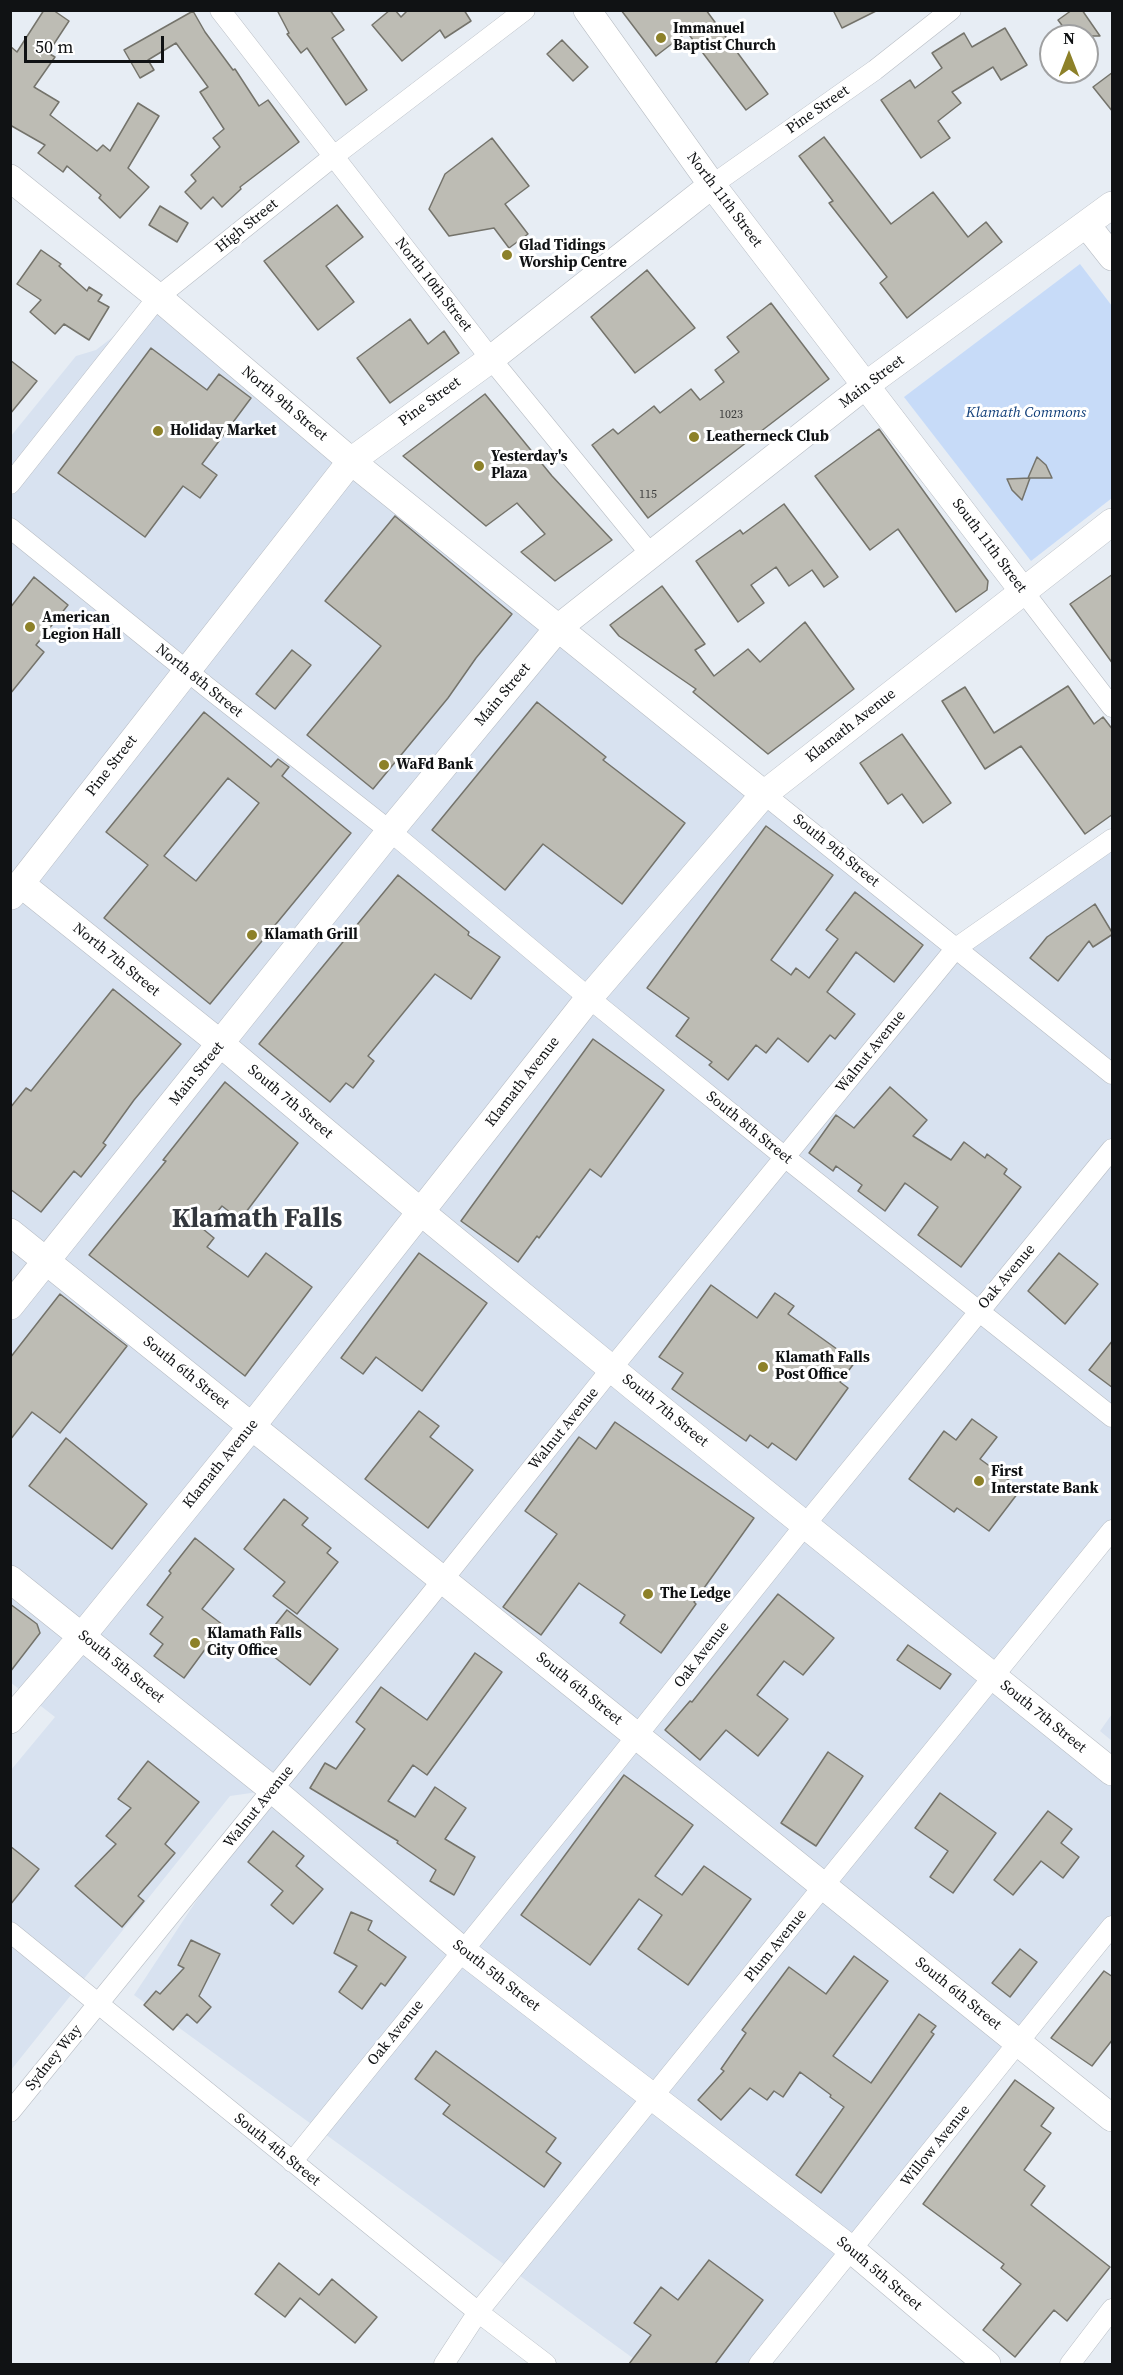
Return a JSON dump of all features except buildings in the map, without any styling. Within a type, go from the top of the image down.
[{"type":"main road","name":"North 11th Street","points":[[587,10],[712,185],[866,386]]},
{"type":"main road","name":"North 9th Street","points":[[10,178],[158,297],[351,461],[558,628]]},
{"type":"main road","name":"Pine Street","points":[[14,885],[351,461],[491,359],[712,185]]},
{"type":"main road","name":"Main Street","points":[[10,1306],[390,831],[558,628],[866,386],[1113,205]]},
{"type":"main road","points":[[1086,224],[1113,257]]},
{"type":"main road","name":"South 11th Street","points":[[866,386],[1023,591]]},
{"type":"main road","name":"Klamath Avenue","points":[[10,1720],[82,1636],[252,1426],[589,998],[764,794],[1113,522]]},
{"type":"main road","name":"South 9th Street","points":[[558,628],[764,794]]},
{"type":"main road","name":"North 7th Street","points":[[14,885],[221,1044]]},
{"type":"main road","name":"South 7th Street","points":[[221,1044],[421,1212],[1113,1773]]},
{"type":"main road","name":"South 6th Street","points":[[10,1232],[1113,2118]]},
{"type":"main road","name":"South 5th Street","points":[[10,1579],[273,1790],[463,1951],[852,2250],[987,2364]]},
{"type":"street","name":"North 10th Street","points":[[220,10],[491,359],[652,556]]},
{"type":"street","name":"High Street","points":[[10,484],[158,297],[334,156],[525,10]]},
{"type":"street","name":"Pine Street","points":[[712,185],[875,70],[951,10]]},
{"type":"street","name":"North 8th Street","points":[[10,528],[390,831]]},
{"type":"street","name":"South 11th Street","points":[[1023,591],[1113,707]]},
{"type":"street","name":"South 9th Street","points":[[764,794],[1113,1074]]},
{"type":"street","name":"South 8th Street","points":[[390,831],[589,998],[786,1158],[1113,1417]]},
{"type":"street","name":"Walnut Avenue","points":[[99,2004],[612,1368],[956,948],[1113,839]]},
{"type":"street","name":"Oak Avenue","points":[[292,2162],[805,1525],[1113,1149]]},
{"type":"street","name":"Plum Avenue","points":[[444,2364],[478,2312],[1113,1530]]},
{"type":"street","name":"Willow Avenue","points":[[759,2364],[1113,1926]]},
{"type":"street","name":"South 4th Street","points":[[10,1932],[478,2312],[546,2364]]},
{"type":"street","name":"Sydney Way","points":[[10,2112],[99,2004]]},
{"type":"street","points":[[1070,2364],[1113,2310]]},
{"type":"shaded area","points":[[158,297],[956,947],[1112,839],[1112,1530],[995,1678],[1112,1772],[1112,1924],[759,2364],[641,2364],[134,1995],[253,1815],[272,1790],[230,1796],[11,2070],[11,1770],[55,1717],[10,1682],[11,436],[76,356],[96,350],[144,313]]},
{"type":"shaded area","points":[[1112,1714],[1112,1741],[1100,1731]]},
{"type":"green space","name":"Klamath Commons","points":[[1080,264],[1112,306],[1112,498],[1031,561],[904,397]]},
{"type":"place","name":"Immanuel Baptist Church","points":[[661,38]]},
{"type":"place","name":"Glad Tidings Worship Centre","points":[[507,255]]},
{"type":"place","name":"Holiday Market","points":[[158,431]]},
{"type":"place","name":"Leatherneck Club","points":[[694,437]]},
{"type":"place","name":"Yesterday's Plaza","points":[[479,466]]},
{"type":"place","name":"American Legion Hall","points":[[30,627]]},
{"type":"place","name":"WaFd Bank","points":[[384,765]]},
{"type":"place","name":"Klamath Grill","points":[[252,935]]},
{"type":"place","name":"Klamath Falls Post Office","points":[[763,1367]]},
{"type":"place","name":"First Interstate Bank","points":[[979,1481]]},
{"type":"place","name":"The Ledge","points":[[648,1594]]},
{"type":"place","name":"Klamath Falls City Office","points":[[195,1643]]},
{"type":"district","name":"Klamath Falls","points":[[257,1220]]}]
